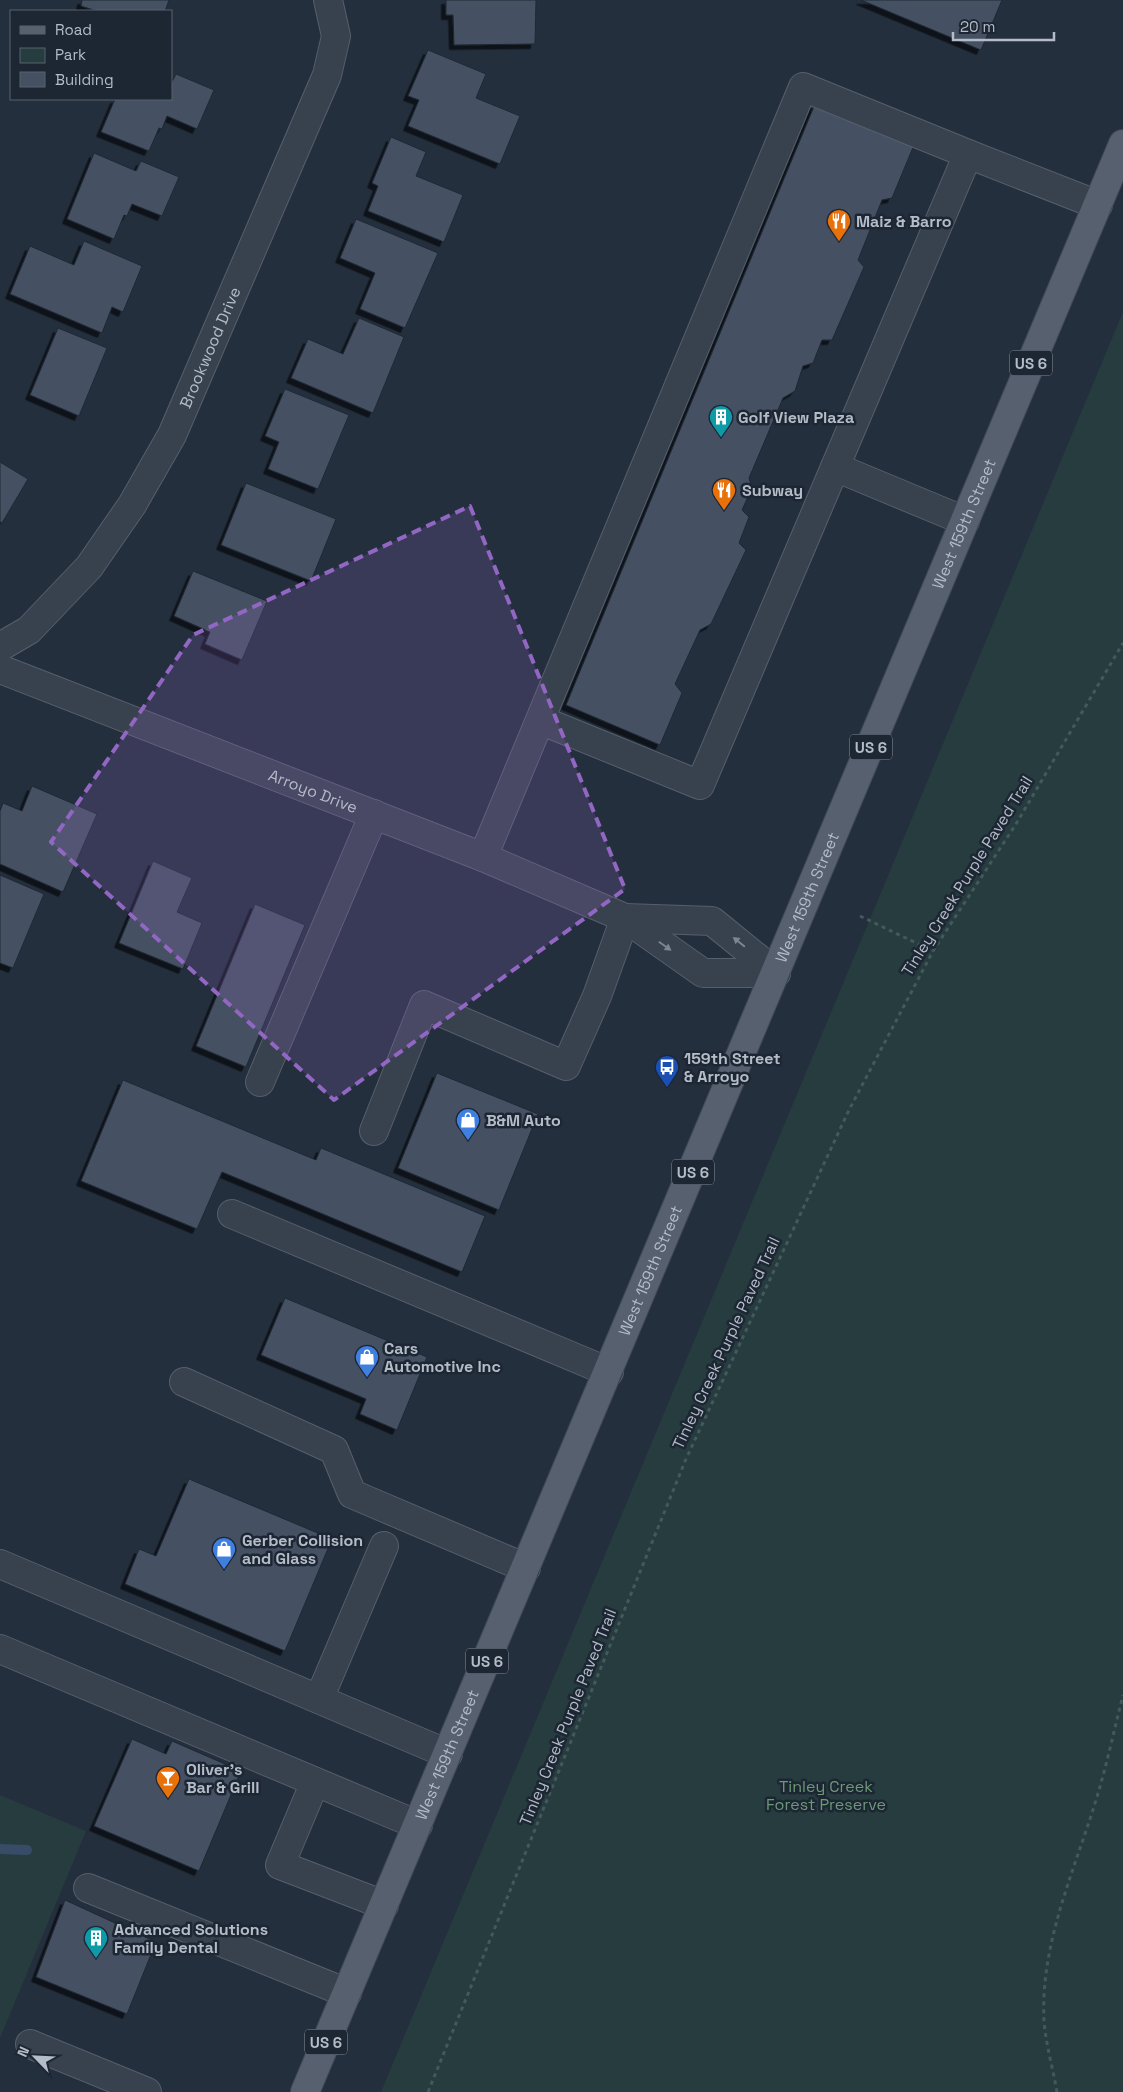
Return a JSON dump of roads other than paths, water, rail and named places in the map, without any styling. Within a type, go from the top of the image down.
[{"type":"main road","name":"West 159th Street","points":[[305,2092],[609,1372],[1123,144]]},
{"type":"street","name":"Brookwood Drive","points":[[0,647],[29,630],[89,567],[132,505],[172,435],[327,75],[336,36],[328,0]]},
{"type":"street","points":[[483,857],[803,87],[1098,205]]},
{"type":"street","points":[[540,720],[700,785],[968,154]]},
{"type":"street","points":[[835,467],[965,522]]},
{"type":"street","name":"Arroyo Drive","points":[[0,669],[483,857],[625,918],[703,973],[776,973]]},
{"type":"street","points":[[260,1082],[374,814]]},
{"type":"street","points":[[374,1130],[424,1004],[566,1066],[597,996],[625,918]]},
{"type":"street","name":"Arroyo Drive","points":[[625,918],[712,921],[776,973]]},
{"type":"street","points":[[232,1214],[609,1372]]},
{"type":"street","points":[[184,1382],[334,1450],[352,1494],[526,1568]]},
{"type":"street","points":[[319,1699],[384,1546]]},
{"type":"street","points":[[0,1564],[448,1754]]},
{"type":"street","points":[[0,1649],[418,1825]]},
{"type":"street","points":[[315,1782],[280,1865],[384,1905]]},
{"type":"street","points":[[88,1888],[347,1993]]},
{"type":"street","points":[[30,2044],[147,2092]]},
{"type":"waterway","points":[[0,1849],[27,1850]]},
{"type":"place","name":"Maiz & Barro","points":[[839,242]]},
{"type":"place","name":"Golf View Plaza","points":[[721,438]]},
{"type":"place","name":"Subway","points":[[724,511]]},
{"type":"place","name":"159th Street & Arroyo","points":[[667,1088]]},
{"type":"place","name":"B&M Auto","points":[[468,1141]]},
{"type":"place","name":"Cars Automotive Inc","points":[[367,1378]]},
{"type":"place","name":"Gerber Collision and Glass","points":[[224,1570]]},
{"type":"place","name":"Oliver's Bar & Grill","points":[[168,1799]]},
{"type":"place","name":"Advanced Solutions Family Dental","points":[[96,1959]]},
{"type":"park label","name":"Tinley Creek Forest Preserve","points":[[826,1795]]}]
